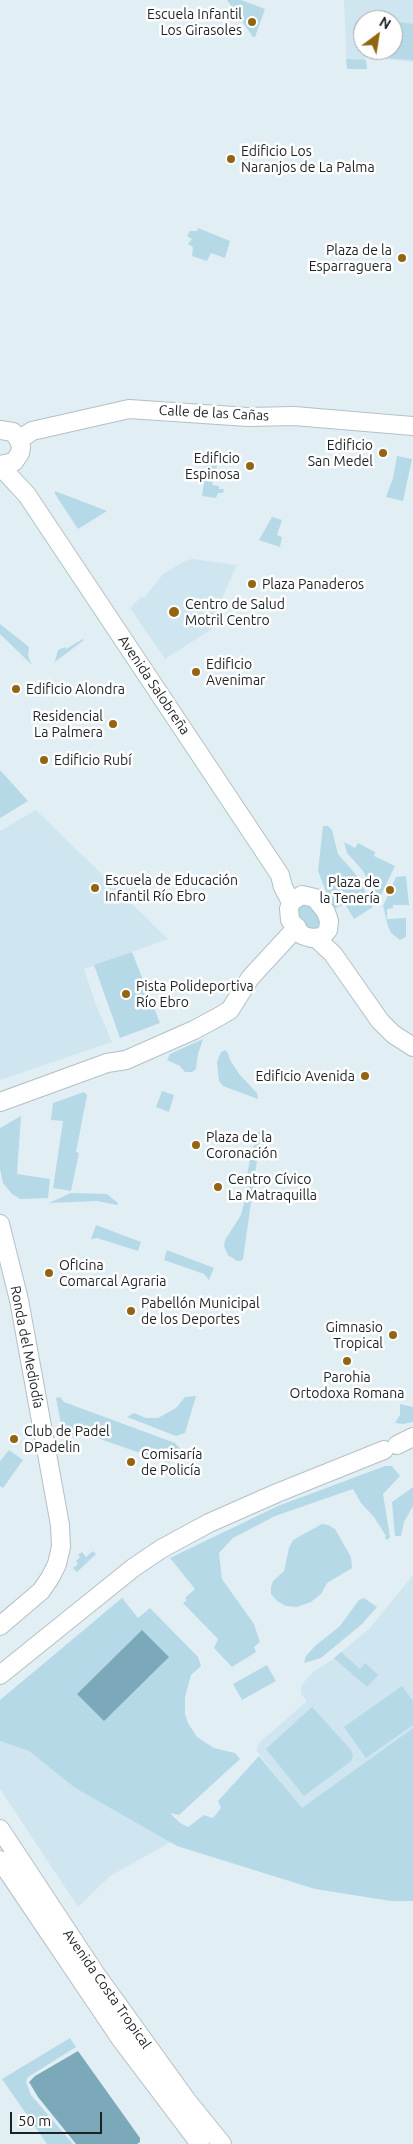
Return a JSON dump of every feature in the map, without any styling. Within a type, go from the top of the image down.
[{"type":"main road","name":"Calle de las Cañas","points":[[0,465],[10,464],[18,449],[32,431],[129,409],[248,417],[294,416],[413,426]]},
{"type":"main road","points":[[0,430],[13,432],[18,449]]},
{"type":"main road","name":"Avenida Salobreña","points":[[18,449],[28,495]]},
{"type":"main road","name":"Avenida Salobreña","points":[[0,465],[28,495],[280,875],[283,887],[298,899]]},
{"type":"main road","points":[[315,898],[326,912],[329,921],[322,936],[302,935],[290,920],[289,909],[298,899],[315,898]]},
{"type":"main road","points":[[0,1102],[107,1063],[146,1040],[167,1031],[214,1019],[230,1010],[250,978],[297,927]]},
{"type":"main road","points":[[322,936],[380,1020],[394,1034],[413,1047]]},
{"type":"main road","name":"Ronda del Mediodía","points":[[0,1224],[19,1300],[60,1525],[61,1547],[53,1571],[41,1591],[0,1626]]},
{"type":"main road","points":[[0,1675],[133,1568],[161,1549],[210,1523],[252,1504],[398,1444]]},
{"type":"main road","name":"Avenida Costa Tropical","points":[[0,1829],[95,1972],[172,2080],[222,2144]]},
{"type":"main road","name":"Avenida Costa Tropical","points":[[0,1860],[120,2038],[200,2144]]},
{"type":"shaded area","name":"Escuela Infantil Los Girasoles","points":[[227,0],[241,0],[265,9],[255,37],[253,37]]},
{"type":"shaded area","points":[[344,0],[413,0],[413,62],[394,60],[403,60],[403,10],[353,10],[353,60],[366,60],[367,69],[347,69]]},
{"type":"shaded area","points":[[403,22],[413,24],[413,60],[403,59]]},
{"type":"shaded area","points":[[346,59],[366,60],[367,69],[347,69]]},
{"type":"shaded area","points":[[198,228],[230,241],[225,258],[211,253],[207,261],[192,256],[193,247],[188,244],[192,239],[187,236],[190,231],[197,231]]},
{"type":"shaded area","points":[[204,455],[218,455],[219,458],[212,485],[219,486],[219,489],[224,489],[223,493],[218,493],[216,498],[202,496],[206,468]]},
{"type":"shaded area","points":[[397,456],[412,459],[403,501],[386,497],[393,478]]},
{"type":"shaded area","points":[[55,491],[107,511],[78,529],[55,494]]},
{"type":"shaded area","points":[[272,517],[282,520],[277,535],[282,537],[280,547],[259,540]]},
{"type":"shaded area","name":"Centro de Salud Motril Centro","points":[[192,559],[237,565],[214,616],[212,629],[165,659],[130,608],[142,596],[144,598],[163,574]]},
{"type":"shaded area","points":[[0,624],[29,647],[28,656],[32,665],[0,634]]},
{"type":"shaded area","points":[[83,639],[52,664],[55,661],[58,650],[65,647],[66,649]]},
{"type":"shaded area","points":[[0,770],[28,801],[0,818]]},
{"type":"shaded area","points":[[36,810],[168,939],[84,969],[96,1005],[112,1042],[0,1080],[0,831]]},
{"type":"shaded area","points":[[323,826],[328,826],[332,830],[338,854],[358,877],[373,907],[354,919],[345,904],[333,909],[318,871]]},
{"type":"shaded area","points":[[344,842],[355,848],[358,843],[375,852],[374,856],[395,866],[381,895],[376,895],[363,871],[347,853]]},
{"type":"shaded area","points":[[406,876],[409,905],[393,905],[393,908],[387,909],[387,919],[406,918],[406,937],[400,940],[391,933],[383,906],[396,877]]},
{"type":"shaded area","points":[[304,903],[311,906],[320,919],[320,924],[317,928],[309,929],[298,914],[298,907]]},
{"type":"shaded area","name":"Pista Polideportiva Río Ebro","points":[[132,952],[160,1023],[120,1038],[94,965]]},
{"type":"shaded area","points":[[203,1039],[196,1069],[192,1072],[185,1072],[180,1066],[167,1060],[170,1054]]},
{"type":"shaded area","points":[[225,1050],[240,1075],[257,1093],[258,1099],[223,1086],[219,1081],[217,1062],[221,1052]]},
{"type":"shaded area","points":[[162,1091],[174,1095],[169,1112],[156,1107]]},
{"type":"shaded area","points":[[84,1092],[87,1095],[76,1152],[79,1153],[71,1191],[53,1188],[63,1121],[51,1120],[53,1103]]},
{"type":"shaded area","points":[[21,1116],[17,1174],[50,1179],[48,1198],[20,1199],[12,1194],[3,1183],[0,1169],[0,1128]]},
{"type":"shaded area","points":[[259,1131],[261,1132],[243,1259],[237,1261],[228,1255],[224,1246],[225,1240],[241,1215],[246,1195],[251,1154]]},
{"type":"shaded area","points":[[71,1193],[107,1194],[118,1203],[117,1205],[97,1201],[49,1203]]},
{"type":"shaded area","points":[[96,1225],[141,1242],[138,1251],[97,1238],[91,1239]]},
{"type":"shaded area","points":[[167,1250],[214,1268],[209,1280],[204,1274],[164,1260]]},
{"type":"shaded area","points":[[196,1396],[185,1433],[176,1436],[127,1417],[134,1413],[146,1418],[158,1418],[176,1408],[185,1397]]},
{"type":"shaded area","points":[[60,1397],[64,1402],[175,1443],[180,1448],[169,1463],[77,1431],[74,1438],[63,1434],[56,1398]]},
{"type":"shaded area","points":[[400,1404],[413,1407],[413,1422],[395,1423],[400,1415]]},
{"type":"shaded area","points":[[9,1450],[23,1460],[3,1488],[0,1486],[0,1461]]},
{"type":"shaded area","points":[[385,1466],[392,1466],[400,1476],[383,1494],[390,1537],[387,1540],[374,1517],[361,1503],[353,1489],[275,1516],[233,1538],[219,1553],[222,1579],[254,1624],[260,1642],[254,1647],[256,1652],[232,1667],[214,1648],[218,1639],[183,1603],[187,1600],[185,1598],[195,1589],[170,1558],[278,1506]]},
{"type":"shaded area","points":[[413,1487],[413,1506],[404,1522],[401,1536],[395,1536],[392,1502]]},
{"type":"shaded area","points":[[322,1524],[335,1529],[351,1557],[352,1568],[327,1583],[321,1594],[311,1602],[297,1607],[286,1606],[277,1601],[271,1594],[273,1581],[284,1571],[289,1548],[293,1540]]},
{"type":"shaded area","points":[[93,1551],[96,1554],[77,1572],[73,1568],[78,1564],[76,1561],[80,1557],[78,1555],[82,1552],[86,1557]]},
{"type":"shaded area","points":[[413,1575],[413,1728],[302,1809],[256,1750],[260,1742],[307,1701],[301,1694],[301,1687],[313,1672],[332,1660],[370,1628]]},
{"type":"shaded area","points":[[122,1598],[138,1618],[150,1608],[198,1657],[201,1666],[191,1675],[185,1697],[185,1714],[188,1723],[197,1737],[214,1748],[235,1753],[240,1759],[179,1815],[170,1813],[180,1823],[188,1827],[204,1815],[213,1818],[221,1808],[218,1801],[259,1756],[302,1808],[413,1728],[413,1901],[391,1901],[315,1889],[177,1846],[75,1788],[29,1751],[0,1741],[0,1700]]},
{"type":"shaded area","points":[[364,1598],[377,1607],[362,1624],[321,1658],[304,1663],[306,1656],[315,1646],[340,1626],[359,1600]]},
{"type":"shaded area","points":[[142,1630],[169,1657],[104,1721],[77,1694]]},
{"type":"shaded area","points":[[341,1652],[360,1669],[365,1663],[378,1675],[367,1687],[334,1658]]},
{"type":"shaded area","points":[[267,1665],[276,1681],[242,1700],[233,1684]]},
{"type":"shaded area","points":[[402,1686],[413,1701],[413,1725],[366,1758],[344,1727]]},
{"type":"shaded area","points":[[312,1707],[351,1750],[353,1755],[351,1761],[304,1796],[266,1749]]},
{"type":"shaded area","points":[[0,1741],[29,1751],[75,1788],[171,1842],[110,1876],[78,1907],[0,1789]]},
{"type":"shaded area","points":[[70,2038],[76,2047],[28,2077],[26,2082],[31,2095],[73,2144],[47,2144],[2,2079]]},
{"type":"shaded area","points":[[78,2051],[140,2138],[140,2142],[137,2144],[76,2144],[38,2097],[29,2082],[35,2076]]},
{"type":"place","name":"Escuela Infantil Los Girasoles","points":[[252,22]]},
{"type":"place","name":"Edificio Los Naranjos de La Palma","points":[[231,159]]},
{"type":"place","name":"Plaza de la Esparraguera","points":[[402,258]]},
{"type":"place","name":"Edificio San Medel","points":[[383,453]]},
{"type":"place","name":"Edificio Espinosa","points":[[250,466]]},
{"type":"place","name":"Plaza Panaderos","points":[[252,584]]},
{"type":"place","name":"Centro de Salud Motril Centro","points":[[174,612]]},
{"type":"place","name":"Edificio Avenimar","points":[[196,672]]},
{"type":"place","name":"Edificio Alondra","points":[[16,689]]},
{"type":"place","name":"Residencial La Palmera","points":[[113,724]]},
{"type":"place","name":"Edificio Rubí","points":[[44,760]]},
{"type":"place","name":"Escuela de Educación Infantil Río Ebro","points":[[95,888]]},
{"type":"place","name":"Plaza de la Tenería","points":[[390,890]]},
{"type":"place","name":"Pista Polideportiva Río Ebro","points":[[126,994]]},
{"type":"place","name":"Edificio Avenida","points":[[365,1076]]},
{"type":"place","name":"Plaza de la Coronación","points":[[196,1145]]},
{"type":"place","name":"Centro Cívico La Matraquilla","points":[[218,1187]]},
{"type":"place","name":"Oficina Comarcal Agraria","points":[[49,1273]]},
{"type":"place","name":"Pabellón Municipal de los Deportes","points":[[131,1311]]},
{"type":"place","name":"Gimnasio Tropical","points":[[393,1335]]},
{"type":"place","name":"Parohia Ortodoxa Romana","points":[[347,1361]]},
{"type":"place","name":"Club de Padel DPadelin","points":[[14,1439]]},
{"type":"place","name":"Comisaría de Policía","points":[[131,1462]]}]
